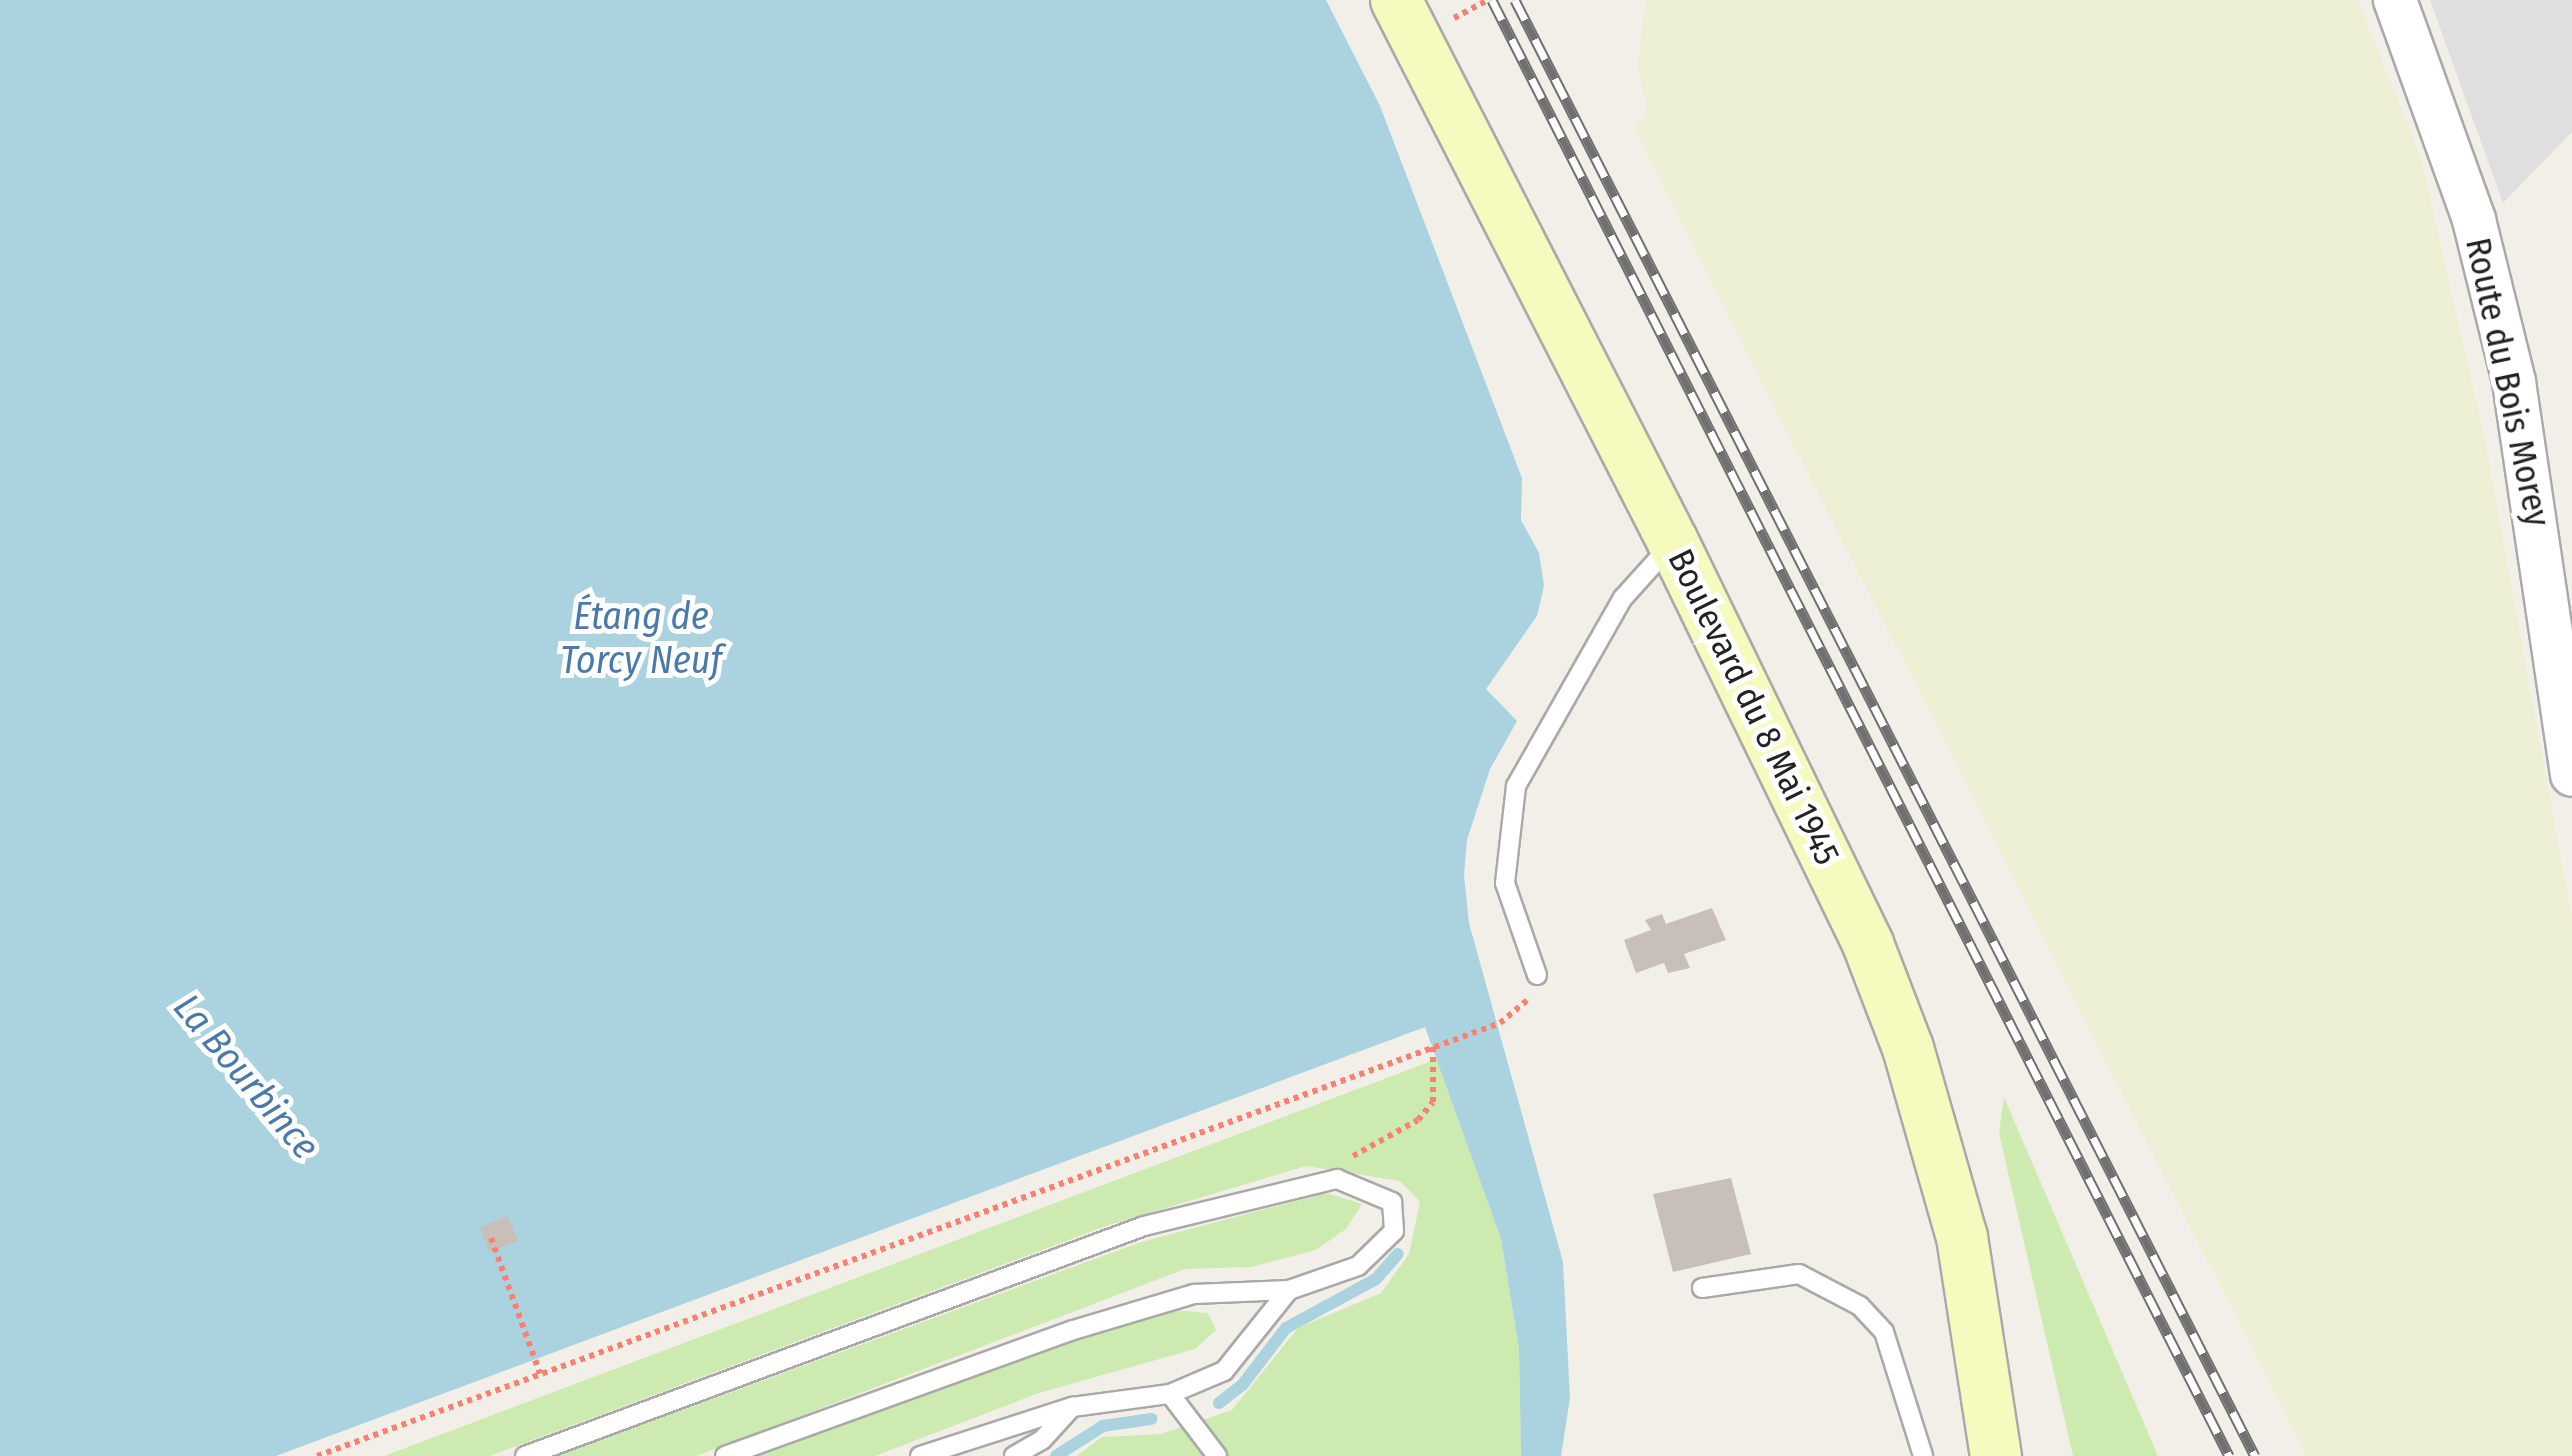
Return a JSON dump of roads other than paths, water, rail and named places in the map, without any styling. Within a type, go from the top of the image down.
[{"type":"main road","name":"Boulevard du 8 Mai 1945","points":[[1396,0],[1673,542],[1868,944],[1908,1048],[1962,1236],[1996,1456]]},
{"type":"street","name":"Route du Bois Morey","points":[[2395,0],[2474,220],[2514,382],[2572,775]]},
{"type":"lane","points":[[1538,975],[1505,882],[1516,786],[1623,598],[1673,542]]},
{"type":"lane","points":[[525,1456],[1144,1226],[1337,1179],[1392,1202],[1394,1231],[1358,1266],[1289,1290],[1194,1294],[1125,1314],[725,1456]]},
{"type":"lane","points":[[1702,1288],[1799,1274],[1860,1306],[1884,1332],[1923,1456]]},
{"type":"lane","points":[[920,1456],[1072,1407],[1170,1394],[1224,1371],[1289,1290]]},
{"type":"lane","points":[[1170,1394],[1217,1456]]},
{"type":"lane","points":[[1014,1456],[1042,1440],[1072,1407]]},
{"type":"water","name":"Étang de Torcy Neuf","points":[[0,0],[1326,0],[1380,106],[1522,478],[1521,520],[1539,553],[1544,586],[1537,616],[1486,689],[1517,721],[1490,769],[1467,840],[1464,875],[1469,923],[1563,1262],[1570,1398],[1561,1456],[1521,1456],[1519,1349],[1501,1239],[1425,1027],[276,1456],[0,1456]]},
{"type":"waterway","points":[[1219,1403],[1243,1384],[1286,1328],[1376,1279],[1398,1254]]},
{"type":"waterway","points":[[1056,1456],[1103,1426],[1151,1419]]},
{"type":"railway","points":[[1492,0],[2229,1456]]},
{"type":"railway","points":[[1515,0],[2255,1456]]},
{"type":"water label","name":"La Bourbince","points":[[246,1077]]}]
